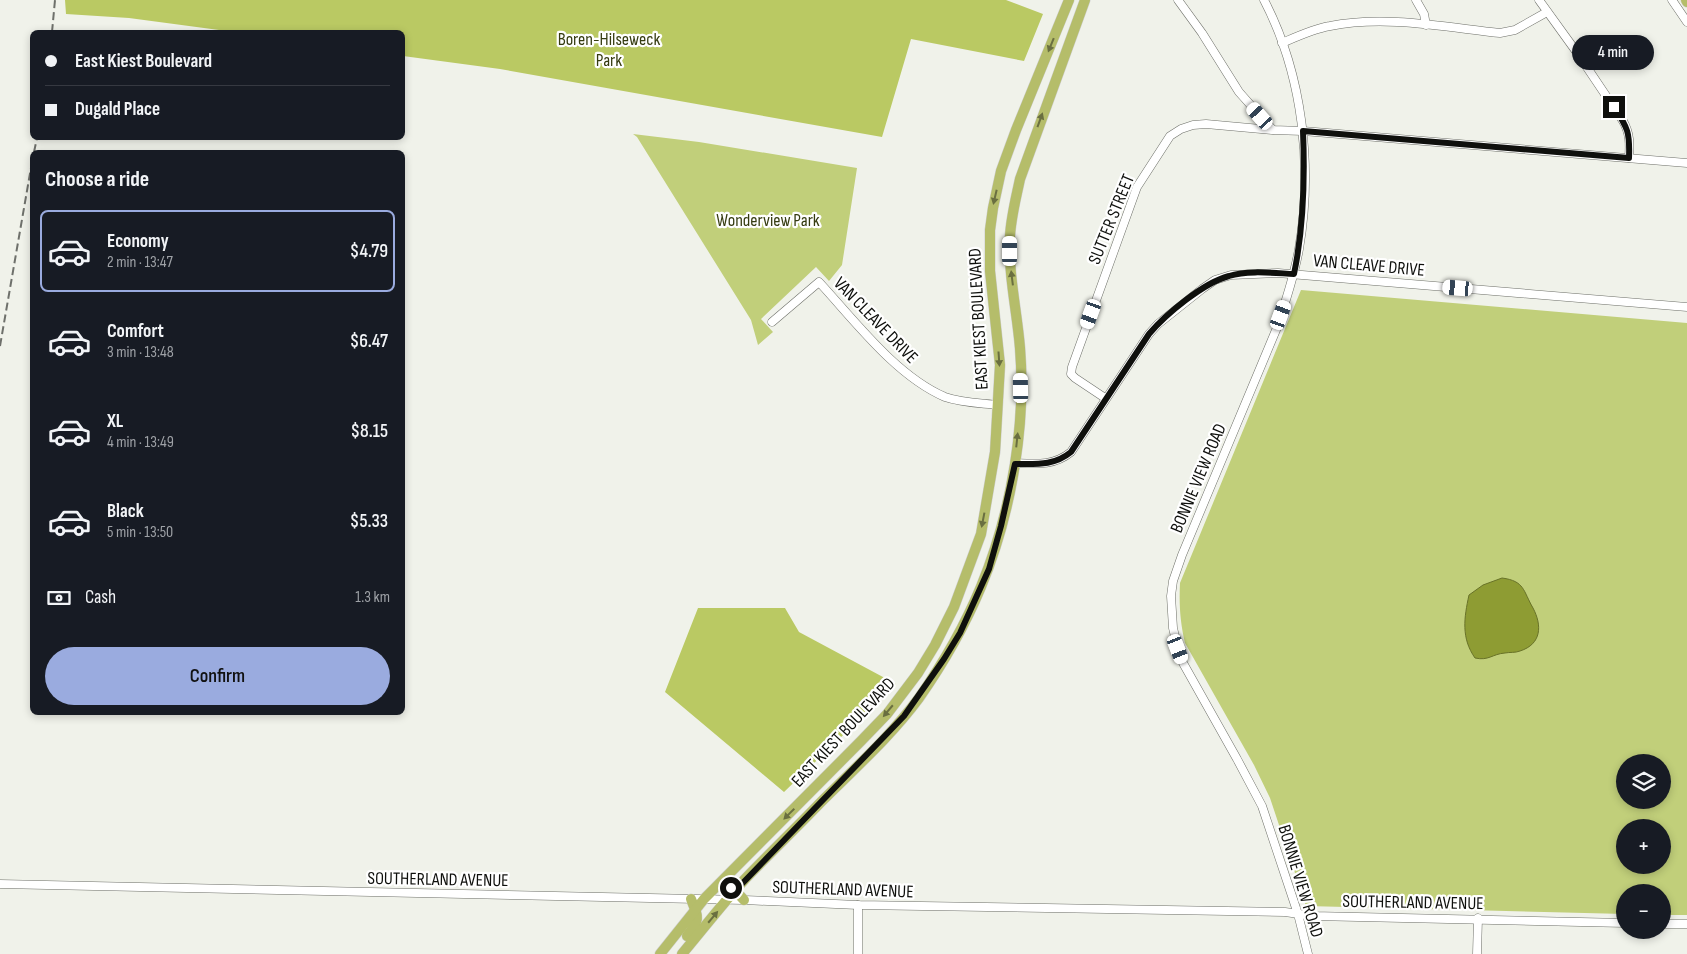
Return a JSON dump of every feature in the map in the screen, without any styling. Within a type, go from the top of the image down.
[{"type":"main road","name":"EAST KIEST BOULEVARD","points":[[660,954],[693,904],[704,899],[887,714],[918,673],[954,607],[981,534],[995,452],[1000,365],[990,271],[990,230],[993,208],[1001,172],[1016,130],[1070,0]]},
{"type":"main road","name":"EAST KIEST BOULEVARD","points":[[682,954],[735,891],[904,716],[960,633],[989,569],[1015,464],[1021,406],[1020,350],[1010,266],[1010,235],[1014,210],[1020,179],[1085,0]]},
{"type":"main road","points":[[918,673],[930,680]]},
{"type":"main road","points":[[744,900],[731,888],[730,883],[751,860],[758,844]]},
{"type":"main road","points":[[677,954],[678,947],[697,925],[698,917],[693,904]]},
{"type":"street","points":[[1178,0],[1202,33],[1239,92],[1273,130]]},
{"type":"street","name":"BONNIE VIEW ROAD","points":[[1264,0],[1291,70],[1303,131],[1304,189],[1299,249],[1287,299],[1276,330],[1182,555],[1173,581],[1171,596],[1173,628],[1183,664],[1262,806],[1298,914],[1308,954]]},
{"type":"street","points":[[1416,0],[1424,14],[1426,25]]},
{"type":"street","points":[[1539,0],[1626,125],[1630,139],[1629,158]]},
{"type":"street","points":[[1672,0],[1687,22]]},
{"type":"street","points":[[1282,43],[1307,32],[1351,23],[1388,22],[1500,33],[1515,30],[1547,12]]},
{"type":"street","name":"SUTTER STREET","points":[[1105,398],[1075,378],[1071,371],[1132,200],[1143,175],[1170,136],[1181,129],[1193,125],[1206,124],[1687,163]]},
{"type":"street","name":"VAN CLEAVE DRIVE","points":[[1015,464],[1042,464],[1064,458],[1071,452],[1105,398],[1158,324],[1215,280],[1230,275],[1294,274],[1687,307]]},
{"type":"street","name":"VAN CLEAVE DRIVE","points":[[772,322],[819,282],[906,374],[926,387],[947,397],[967,402],[998,405]]},
{"type":"street","name":"SOUTHERLAND AVENUE","points":[[0,884],[693,904]]},
{"type":"street","name":"SOUTHERLAND AVENUE","points":[[704,899],[858,905],[1616,923]]},
{"type":"street","points":[[858,905],[858,954]]},
{"type":"street","points":[[1477,954],[1478,918]]},
{"type":"street","points":[[1671,924],[1687,924]]},
{"type":"green space","name":"Boren-Hilseweck Park","points":[[65,0],[1006,0],[1043,14],[1024,61],[911,39],[882,137],[500,69],[405,56],[405,30],[219,30],[129,18],[66,14]]},
{"type":"green space","name":"Wonderview Park","points":[[633,134],[699,142],[857,168],[842,265],[829,281],[816,267],[761,319],[773,332],[758,345],[751,320],[637,137]]},
{"type":"green space","points":[[1301,290],[1687,323],[1687,915],[1671,915],[1671,884],[1616,884],[1616,914],[1306,906],[1270,798],[1254,765],[1185,643],[1180,613],[1180,583]]},
{"type":"green space","points":[[698,608],[785,608],[799,632],[896,684],[784,792],[665,692]]},
{"type":"shaded area","points":[[1502,578],[1510,579],[1522,588],[1538,621],[1539,627],[1536,639],[1533,644],[1520,651],[1484,659],[1475,658],[1467,643],[1465,628],[1469,595],[1483,585]]},
{"type":"railway","points":[[52,30],[55,0]]},
{"type":"railway","points":[[34,150],[37,140]]},
{"type":"railway","points":[[0,346],[30,174]]},
{"type":"route","points":[[731,888],[735,891],[878,745],[918,698],[960,633],[989,569],[1010,491],[1015,464],[1052,463],[1064,458],[1071,452],[1149,334],[1158,324],[1215,280],[1230,275],[1294,274],[1302,221],[1304,189],[1303,131],[1629,158],[1630,139],[1628,129],[1614,107]]}]
